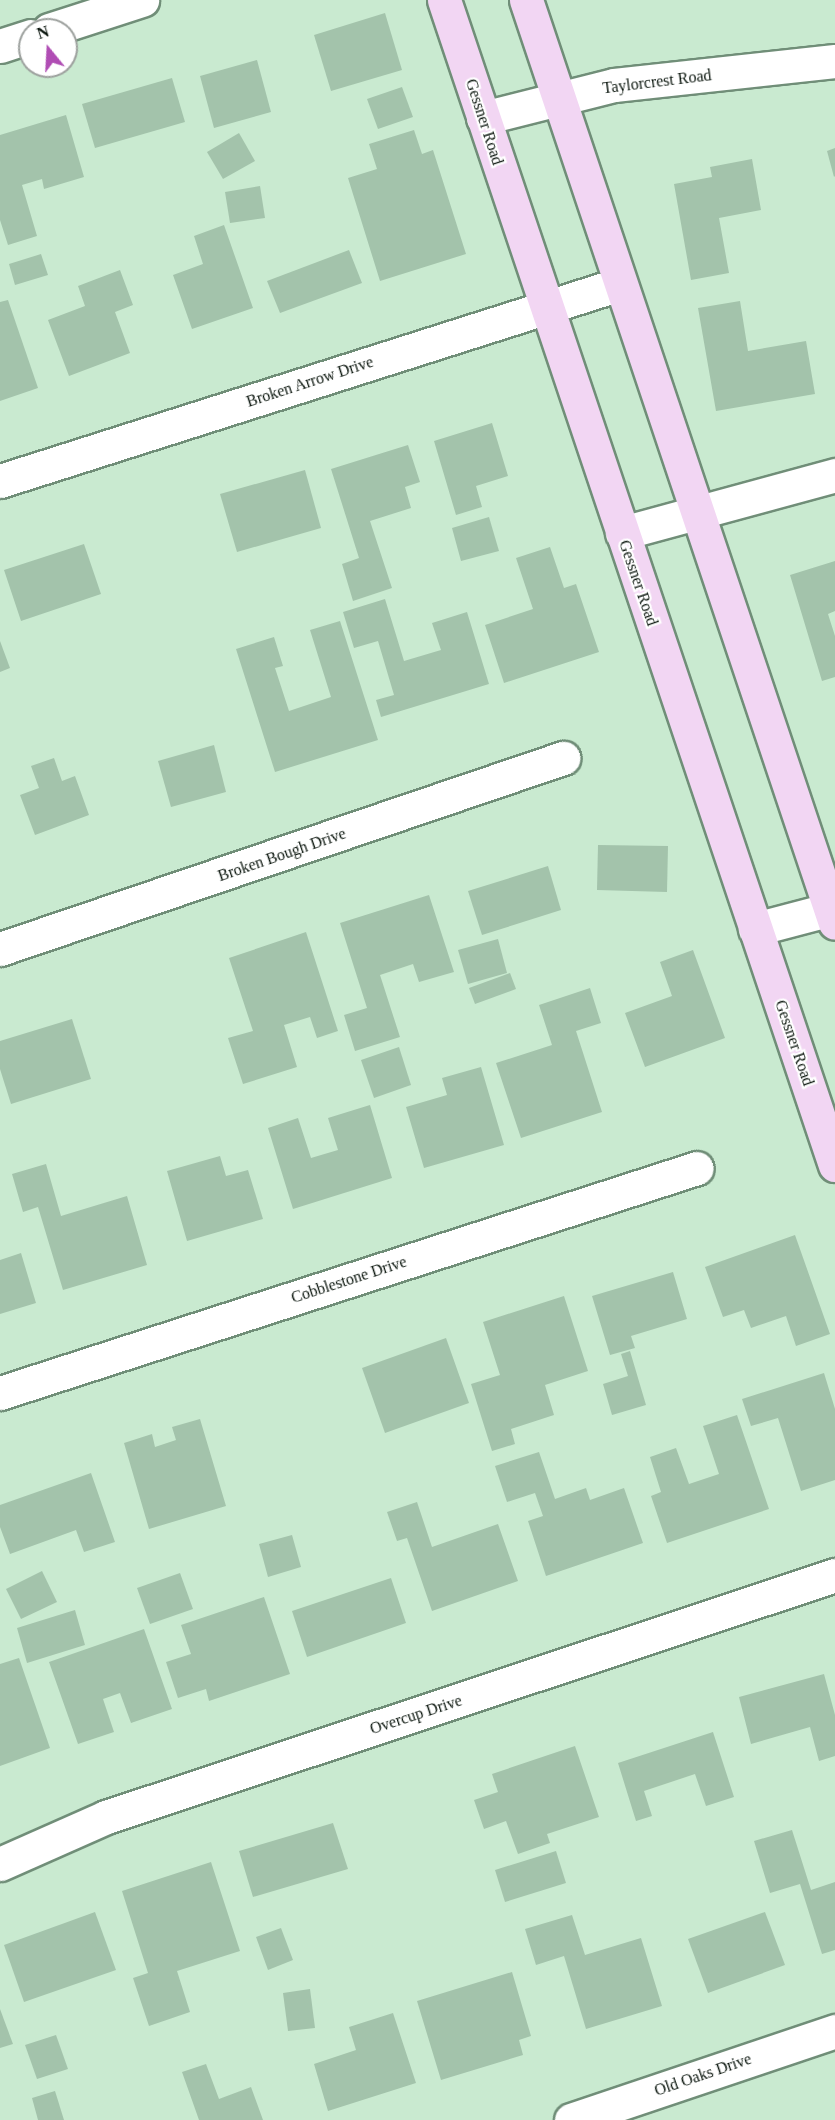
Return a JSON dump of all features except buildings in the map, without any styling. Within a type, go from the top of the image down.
[{"type":"main road","name":"Gessner Road","points":[[444,0],[545,307],[835,1165]]},
{"type":"main road","points":[[526,0],[834,913]]},
{"type":"street","points":[[78,21],[142,0]]},
{"type":"street","points":[[0,46],[18,40]]},
{"type":"street","name":"Taylorcrest Road","points":[[483,118],[559,96],[835,61]]},
{"type":"street","name":"Broken Arrow Drive","points":[[0,481],[620,284]]},
{"type":"street","points":[[622,533],[698,509],[835,475]]},
{"type":"street","name":"Broken Bough Drive","points":[[0,949],[563,758]]},
{"type":"street","points":[[755,929],[834,913]]},
{"type":"street","name":"Cobblestone Drive","points":[[0,1393],[698,1168]]},
{"type":"street","name":"Overcup Drive","points":[[0,1864],[106,1817],[835,1575]]},
{"type":"street","name":"Old Oaks Drive","points":[[571,2120],[835,2031]]}]
